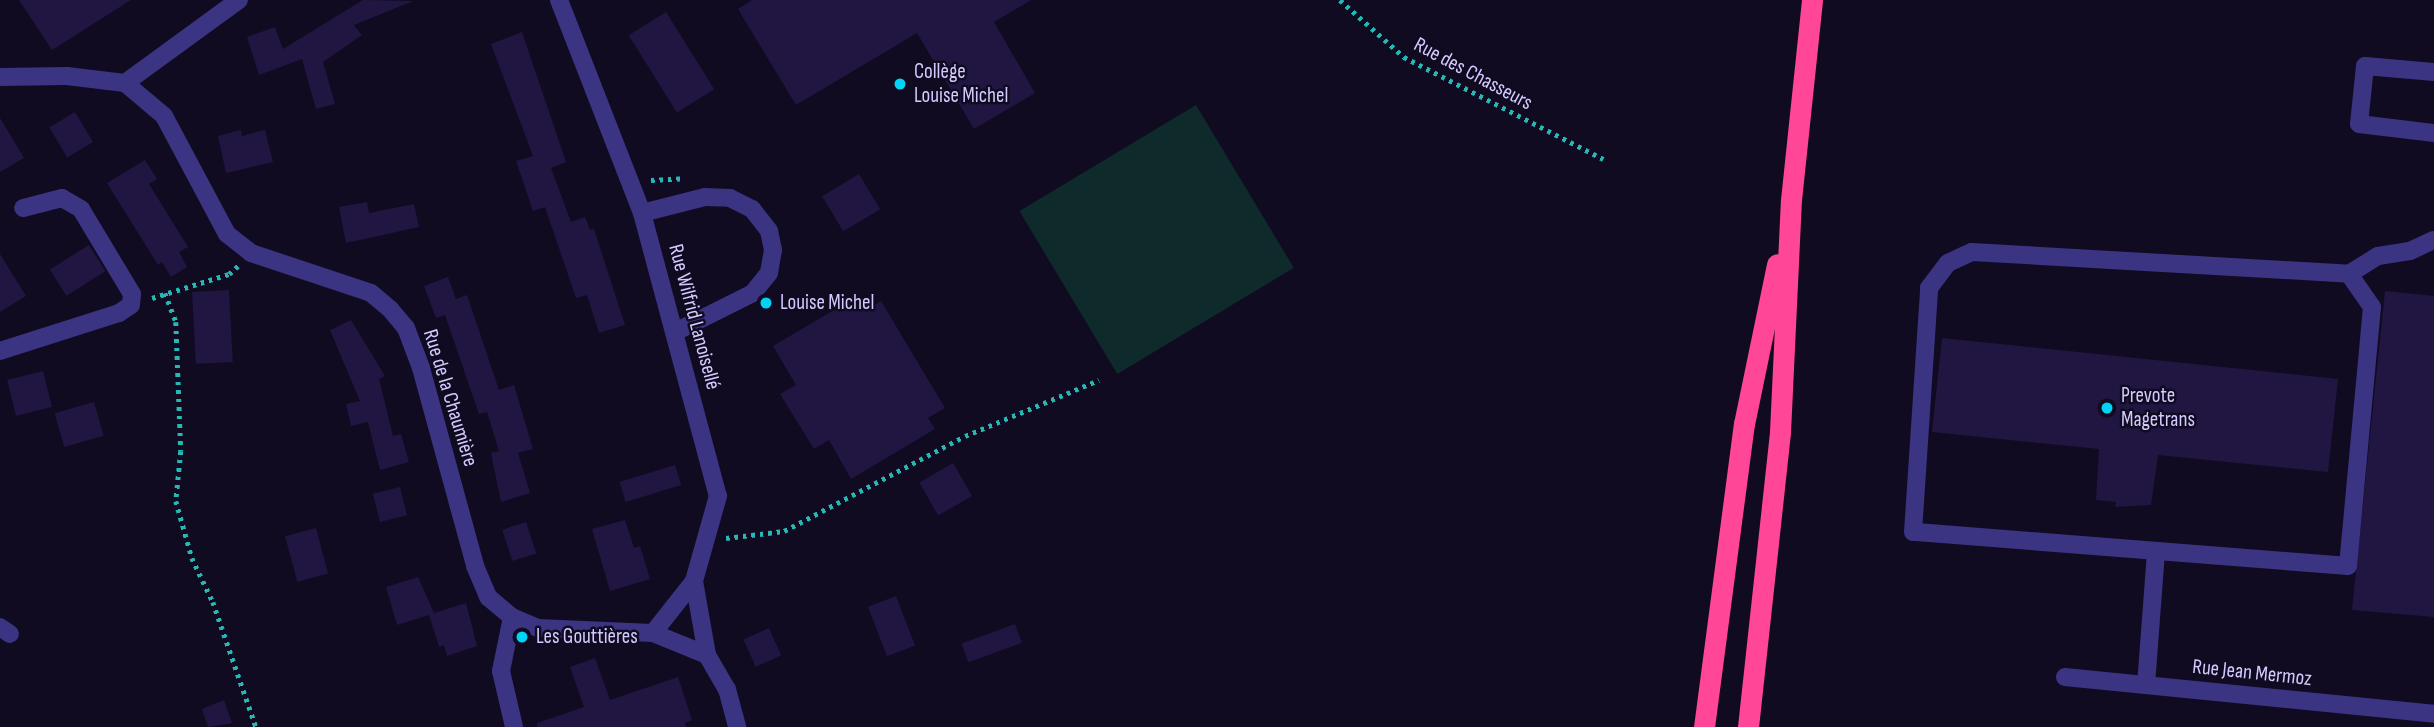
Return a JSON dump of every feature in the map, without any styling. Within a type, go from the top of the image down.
[{"type":"highway","points":[[1748,727],[1780,432],[1791,200],[1812,0]]},
{"type":"highway","points":[[1704,727],[1744,424],[1791,200]]},
{"type":"street","points":[[0,77],[67,76],[125,83],[239,0]]},
{"type":"street","name":"Rue Wilfrid Lanoisellé","points":[[559,0],[642,213],[718,496],[708,542],[694,581],[707,656]]},
{"type":"street","points":[[2434,72],[2365,66],[2359,124],[2434,132]]},
{"type":"street","name":"Rue de la Chaumière","points":[[125,83],[164,116],[227,234],[251,253],[371,293],[406,328],[421,368],[475,566],[488,597],[512,617],[538,628],[653,633],[707,656]]},
{"type":"street","points":[[642,213],[705,197],[730,198],[752,209],[769,231],[773,250],[769,272],[753,293],[675,332]]},
{"type":"street","points":[[0,351],[119,313],[131,304],[132,294],[81,209],[62,198],[23,208]]},
{"type":"street","points":[[2348,274],[2372,307],[2348,566],[1913,532],[1929,288],[1948,263],[1972,252],[2348,274],[2378,256],[2410,251],[2434,240]]},
{"type":"street","points":[[2146,685],[2156,551]]},
{"type":"street","points":[[653,633],[694,581]]},
{"type":"street","points":[[512,617],[501,671],[514,727]]},
{"type":"street","points":[[707,656],[727,689],[737,727]]},
{"type":"street","name":"Rue Jean Mermoz","points":[[2065,677],[2434,714]]},
{"type":"path","name":"Rue des Chasseurs","points":[[1340,0],[1404,57],[1603,159]]},
{"type":"path","points":[[131,304],[229,274],[251,253]]},
{"type":"path","points":[[165,293],[176,322],[181,451],[176,501],[192,558],[213,602],[256,727]]},
{"type":"path","points":[[708,542],[784,531],[965,436],[1099,380]]},
{"type":"green space","points":[[1196,105],[1294,268],[1117,374],[1019,211]]},
{"type":"building","points":[[19,0],[131,0],[52,50]]},
{"type":"building","points":[[363,0],[413,1],[354,25],[362,35],[323,62],[335,104],[316,109],[302,59],[259,75],[247,37],[275,27],[283,49]]},
{"type":"building","points":[[752,0],[1031,0],[994,22],[1035,93],[974,129],[917,33],[796,105],[738,9]]},
{"type":"building","points":[[666,12],[714,89],[677,112],[629,35]]},
{"type":"building","points":[[522,32],[566,162],[551,168],[571,222],[585,217],[590,230],[594,229],[625,325],[599,333],[587,295],[576,298],[545,207],[533,211],[516,161],[533,156],[491,44]]},
{"type":"building","points":[[75,112],[93,142],[67,157],[49,127]]},
{"type":"building","points":[[0,118],[24,158],[0,172]]},
{"type":"building","points":[[241,130],[242,136],[265,130],[273,162],[226,173],[218,136]]},
{"type":"building","points":[[145,160],[157,179],[149,184],[188,247],[179,252],[187,267],[171,277],[162,262],[158,265],[107,183]]},
{"type":"building","points":[[859,174],[880,209],[843,231],[822,196]]},
{"type":"building","points":[[367,202],[369,213],[414,204],[419,227],[346,243],[339,207]]},
{"type":"building","points":[[89,245],[105,271],[66,296],[50,269]]},
{"type":"building","points":[[0,254],[26,296],[0,312]]},
{"type":"building","points":[[448,277],[456,299],[467,295],[499,390],[514,385],[533,449],[518,453],[530,493],[501,502],[491,453],[499,451],[487,412],[479,414],[445,315],[436,318],[424,286]]},
{"type":"building","points":[[229,290],[233,362],[196,364],[192,292]]},
{"type":"building","points":[[2385,291],[2434,296],[2434,617],[2352,610]]},
{"type":"building","points":[[856,297],[864,311],[881,301],[945,408],[928,418],[935,429],[851,479],[829,440],[814,449],[780,394],[796,385],[773,346]]},
{"type":"building","points":[[351,320],[385,376],[379,379],[393,436],[401,434],[409,462],[380,470],[368,422],[351,426],[346,404],[360,401],[330,330]]},
{"type":"building","points":[[1942,338],[2338,379],[2328,472],[2158,455],[2151,505],[2115,507],[2116,502],[2096,500],[2099,449],[1932,432]]},
{"type":"building","points":[[43,371],[52,407],[16,416],[7,380]]},
{"type":"building","points":[[94,402],[104,436],[64,447],[55,413]]},
{"type":"building","points":[[953,463],[972,496],[938,515],[919,482]]},
{"type":"building","points":[[675,465],[681,485],[626,502],[620,482]]},
{"type":"building","points":[[400,487],[407,515],[380,522],[373,494]]},
{"type":"building","points":[[625,520],[634,548],[640,546],[650,579],[610,591],[592,529]]},
{"type":"building","points":[[526,522],[536,553],[512,561],[502,530]]},
{"type":"building","points":[[316,528],[328,573],[297,582],[285,536]]},
{"type":"building","points":[[418,577],[434,613],[466,603],[477,646],[447,656],[444,645],[439,647],[429,615],[397,625],[386,587]]},
{"type":"building","points":[[896,596],[915,645],[887,656],[868,607]]},
{"type":"building","points":[[1015,624],[1022,643],[968,662],[961,643]]},
{"type":"building","points":[[769,628],[781,655],[756,667],[743,639]]},
{"type":"building","points":[[595,658],[610,700],[678,677],[692,720],[685,723],[686,727],[537,727],[537,723],[584,707],[570,667]]},
{"type":"building","points":[[224,700],[232,723],[208,727],[202,709]]},
{"type":"place","name":"Collège Louise Michel","points":[[900,84]]},
{"type":"place","name":"Louise Michel","points":[[766,303]]},
{"type":"place","name":"Prevote Magetrans","points":[[2107,408]]},
{"type":"place","name":"Les Gouttières","points":[[522,637]]}]
